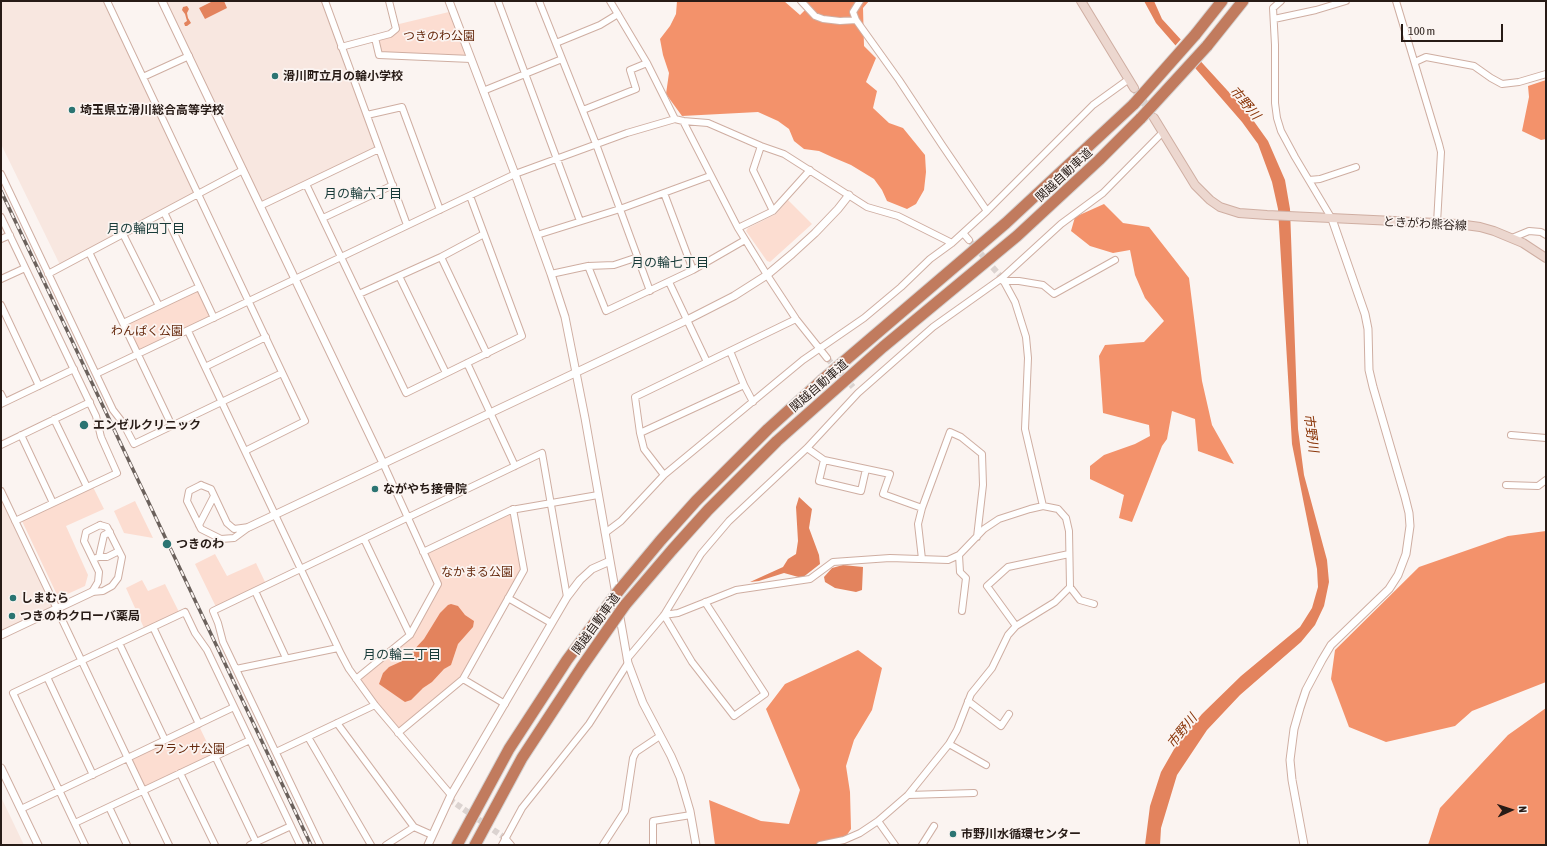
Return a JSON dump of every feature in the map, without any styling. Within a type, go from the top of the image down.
[{"type":"highway","name":"関越自動車道","points":[[457,845],[513,743],[567,660],[610,602],[661,540],[696,501],[768,429],[821,381],[1006,223],[1134,104],[1222,1]]},
{"type":"highway","name":"関越自動車道","points":[[475,845],[522,758],[581,668],[626,605],[708,510],[777,440],[889,342],[1017,236],[1099,160],[1141,118],[1207,46],[1243,1]]},
{"type":"main road","points":[[1081,1],[1134,88]]},
{"type":"main road","points":[[1154,118],[1163,132]]},
{"type":"main road","name":"ときがわ熊谷線","points":[[1163,132],[1195,185],[1210,200],[1220,207],[1239,213],[1437,223],[1480,227],[1523,243],[1546,258]]},
{"type":"street","points":[[107,1],[305,421],[245,451]]},
{"type":"street","points":[[325,1],[407,225]]},
{"type":"street","points":[[342,47],[390,34],[396,30],[389,1]]},
{"type":"street","points":[[449,1],[515,174],[565,317],[628,661],[643,703],[680,777],[691,815],[696,845]]},
{"type":"street","points":[[498,1],[558,158],[580,221]]},
{"type":"street","points":[[539,1],[583,110],[650,290]]},
{"type":"street","points":[[610,1],[647,63],[675,120]]},
{"type":"street","points":[[800,1],[815,16],[823,19],[840,21],[856,20]]},
{"type":"street","points":[[860,1],[853,12],[856,20],[899,80],[987,211]]},
{"type":"street","points":[[1281,1],[1273,8],[1274,102],[1276,118],[1281,132],[1332,218],[1365,314],[1368,329],[1371,376],[1405,497],[1409,513],[1410,526],[1406,554],[1398,575],[1389,589],[1332,645],[1306,690],[1300,708],[1294,729],[1290,760],[1292,780],[1304,845]]},
{"type":"street","points":[[1274,19],[1316,10],[1346,1]]},
{"type":"street","points":[[1396,1],[1441,152],[1437,223]]},
{"type":"street","points":[[164,2],[383,463],[438,584],[410,635],[356,679]]},
{"type":"street","points":[[556,43],[600,25],[618,14]]},
{"type":"street","points":[[375,38],[379,55],[471,59]]},
{"type":"street","points":[[143,77],[189,56]]},
{"type":"street","points":[[1415,62],[1426,57],[1474,66],[1502,84],[1519,82],[1546,74]]},
{"type":"street","points":[[483,91],[562,59]]},
{"type":"street","points":[[583,110],[636,89],[630,70],[647,63]]},
{"type":"street","points":[[605,533],[621,521],[664,475],[803,360],[864,318],[930,259],[952,243],[987,211],[1093,105],[1129,79]]},
{"type":"street","points":[[367,115],[402,107],[440,210]]},
{"type":"street","points":[[96,374],[515,174],[627,133],[675,120],[683,122],[708,123],[761,146],[784,154],[867,207],[898,216],[952,243]]},
{"type":"street","points":[[683,122],[738,228],[766,275],[796,319],[819,350],[827,358]]},
{"type":"street","points":[[502,845],[522,808],[589,724],[628,661],[664,615],[701,554],[729,521],[807,448],[858,393],[932,327],[1002,280],[1061,224],[1103,193],[1163,132]]},
{"type":"street","points":[[761,146],[752,170],[773,211]]},
{"type":"street","points":[[260,206],[379,149]]},
{"type":"street","points":[[1309,180],[1320,179],[1356,167]]},
{"type":"street","points":[[48,274],[243,170]]},
{"type":"street","points":[[738,228],[773,211],[810,170]]},
{"type":"street","points":[[1,174],[113,410],[123,423],[134,444],[282,373]]},
{"type":"street","points":[[537,235],[664,194],[710,176]]},
{"type":"street","points":[[306,184],[406,392],[522,336],[470,196]]},
{"type":"street","points":[[323,218],[393,186]]},
{"type":"street","points":[[664,194],[693,270]]},
{"type":"street","points":[[248,527],[234,529],[227,523],[211,489],[201,485],[189,491],[187,501],[202,530],[221,539],[234,538],[248,527],[687,320],[734,296],[766,275],[815,233],[849,195]]},
{"type":"street","points":[[164,212],[214,318]]},
{"type":"street","points":[[1,217],[90,402],[96,416],[101,437],[117,473],[16,521]]},
{"type":"street","points":[[1512,238],[1529,231],[1541,232],[1546,235]]},
{"type":"street","points":[[963,233],[969,240]]},
{"type":"street","points":[[123,234],[159,306]]},
{"type":"street","points":[[359,294],[441,257],[484,234]]},
{"type":"street","points":[[1,239],[10,235]]},
{"type":"street","points":[[588,266],[606,311],[693,270],[745,240]]},
{"type":"street","points":[[89,252],[172,426]]},
{"type":"street","points":[[441,257],[487,354]]},
{"type":"street","points":[[551,274],[588,266],[614,265],[638,257]]},
{"type":"street","points":[[1002,280],[1043,285],[1054,294],[1115,260]]},
{"type":"street","points":[[1,279],[25,268]]},
{"type":"street","points":[[399,276],[446,373]]},
{"type":"street","points":[[1002,280],[1015,302],[1026,337],[1028,358],[1025,429],[1043,506]]},
{"type":"street","points":[[669,282],[707,362]]},
{"type":"street","points":[[123,323],[199,287]]},
{"type":"street","points":[[1,305],[39,386]]},
{"type":"street","points":[[664,475],[644,449],[640,433],[635,397],[796,319]]},
{"type":"street","points":[[188,330],[338,648],[356,679],[375,705],[452,795]]},
{"type":"street","points":[[205,367],[266,337]]},
{"type":"street","points":[[730,351],[753,402]]},
{"type":"street","points":[[467,363],[515,466]]},
{"type":"street","points":[[1,394],[3,403],[74,370]]},
{"type":"street","points":[[640,433],[744,384]]},
{"type":"street","points":[[853,388],[858,393]]},
{"type":"street","points":[[1,445],[90,402]]},
{"type":"street","points":[[54,419],[87,487]]},
{"type":"street","points":[[922,559],[918,524],[922,508],[950,432],[961,436],[982,454],[983,485],[977,537]]},
{"type":"street","points":[[21,435],[53,503]]},
{"type":"street","points":[[1511,435],[1546,438]]},
{"type":"street","points":[[807,448],[824,460],[890,474],[883,494],[922,508]]},
{"type":"street","points":[[320,845],[223,642],[213,611],[542,453],[567,597]]},
{"type":"street","points":[[824,460],[819,481],[861,491],[866,469]]},
{"type":"street","points":[[1506,485],[1538,486],[1546,480]]},
{"type":"street","points":[[1,491],[168,845]]},
{"type":"street","points":[[423,552],[513,509],[598,495]]},
{"type":"street","points":[[199,525],[214,496]]},
{"type":"street","points":[[664,615],[678,613],[736,590],[810,579],[834,562],[890,558],[948,560],[959,555],[984,529],[999,519],[1043,506],[1058,509],[1066,518],[1068,531],[1070,587],[1080,600],[1094,604]]},
{"type":"street","points":[[398,733],[462,679],[524,570],[513,509]]},
{"type":"street","points":[[1,635],[92,592],[103,591],[112,586],[118,578],[122,557],[107,527],[100,525],[86,532],[84,540],[96,558],[99,572],[98,582],[92,592]]},
{"type":"street","points":[[96,558],[104,535],[110,532]]},
{"type":"street","points":[[364,539],[410,635]]},
{"type":"street","points":[[96,558],[107,557],[119,551]]},
{"type":"street","points":[[1016,626],[986,586],[1008,568],[1069,554]]},
{"type":"street","points":[[959,555],[960,572],[966,578],[962,612]]},
{"type":"street","points":[[428,845],[452,795],[551,622],[567,597],[580,580],[592,569],[610,561]]},
{"type":"street","points":[[820,845],[844,840],[860,834],[908,794],[949,744],[957,730],[971,694],[992,668],[1008,635],[1016,626],[1055,602],[1070,587]]},
{"type":"street","points":[[255,591],[286,658]]},
{"type":"street","points":[[508,598],[551,622]]},
{"type":"street","points":[[664,615],[692,662],[734,716],[765,694],[705,602]]},
{"type":"street","points":[[85,845],[13,693],[185,612],[195,633],[207,650],[300,845]]},
{"type":"street","points":[[153,627],[199,724]]},
{"type":"street","points":[[119,643],[165,740]]},
{"type":"street","points":[[236,669],[338,648]]},
{"type":"street","points":[[47,677],[93,775]]},
{"type":"street","points":[[462,679],[504,704]]},
{"type":"street","points":[[968,701],[1001,726],[1009,714]]},
{"type":"street","points":[[276,752],[375,705]]},
{"type":"street","points":[[21,809],[234,707]]},
{"type":"street","points":[[337,723],[414,827],[432,835]]},
{"type":"street","points":[[603,845],[625,811],[633,758],[636,752],[660,736]]},
{"type":"street","points":[[308,737],[371,845]]},
{"type":"street","points":[[74,823],[250,740]]},
{"type":"street","points":[[949,744],[986,765]]},
{"type":"street","points":[[215,756],[253,844],[290,826]]},
{"type":"street","points":[[1,768],[38,845]]},
{"type":"street","points":[[180,773],[215,845]]},
{"type":"street","points":[[908,794],[974,793]]},
{"type":"street","points":[[109,807],[127,845]]},
{"type":"street","points":[[653,845],[653,821],[691,815]]},
{"type":"street","points":[[878,820],[895,845]]},
{"type":"street","points":[[922,845],[934,826]]},
{"type":"street","points":[[386,845],[414,827]]},
{"type":"street","points":[[505,838],[511,845]]},
{"type":"shaded area","points":[[1,1],[107,1],[198,194],[61,267],[1,144]]},
{"type":"shaded area","name":"滑川町立月の輪小学校","points":[[167,1],[325,1],[379,149],[260,206],[163,3]]},
{"type":"shaded area","points":[[213,1],[224,1],[227,8],[205,19],[199,8]]},
{"type":"shaded area","points":[[677,1],[784,1],[800,15],[809,6],[806,1],[869,1],[863,8],[864,46],[876,58],[866,82],[877,91],[873,108],[889,123],[903,128],[925,155],[926,172],[924,190],[916,204],[907,209],[887,201],[882,190],[874,179],[851,165],[819,151],[804,149],[794,141],[789,129],[778,121],[758,112],[682,116],[666,94],[669,73],[660,39],[670,26],[676,14]]},
{"type":"shaded area","points":[[1144,1],[1154,1],[1162,19],[1248,113],[1268,141],[1285,180],[1290,209],[1298,429],[1304,475],[1327,560],[1329,582],[1324,606],[1315,625],[1301,642],[1240,695],[1207,730],[1177,775],[1161,828],[1160,845],[1145,845],[1150,806],[1161,772],[1177,744],[1202,714],[1241,676],[1300,627],[1312,608],[1318,587],[1317,569],[1292,444],[1278,209],[1272,182],[1258,144],[1242,122],[1156,23]]},
{"type":"shaded area","points":[[187,6],[189,9],[187,13],[188,18],[191,23],[185,26],[184,23],[187,21],[182,10],[183,7]]},
{"type":"shaded area","points":[[1546,80],[1546,139],[1541,140],[1522,131],[1529,97],[1528,86]]},
{"type":"shaded area","points":[[1104,204],[1123,223],[1149,227],[1189,278],[1202,381],[1212,425],[1234,464],[1198,451],[1195,419],[1172,411],[1167,439],[1162,446],[1132,522],[1119,518],[1124,495],[1090,479],[1090,466],[1104,455],[1135,444],[1150,436],[1149,425],[1103,413],[1099,356],[1105,345],[1144,342],[1164,321],[1145,298],[1135,275],[1130,250],[1113,253],[1090,246],[1071,231],[1075,217]]},
{"type":"shaded area","points":[[1,492],[56,609],[1,635]]},
{"type":"shaded area","points":[[799,497],[812,509],[809,528],[819,555],[820,564],[802,578],[784,573],[759,581],[750,582],[783,567],[788,559],[796,554],[798,541],[796,507]]},
{"type":"shaded area","points":[[1546,531],[1546,682],[1472,711],[1455,726],[1386,742],[1349,727],[1331,679],[1335,650],[1419,567],[1508,536]]},
{"type":"shaded area","points":[[843,565],[863,567],[862,590],[856,592],[835,588],[825,582],[824,577],[832,568]]},
{"type":"shaded area","points":[[451,604],[458,606],[465,615],[474,621],[473,627],[458,644],[451,665],[444,669],[432,682],[423,688],[411,700],[405,702],[379,684],[383,673],[389,667],[400,662],[410,654],[424,639],[440,613]]},
{"type":"shaded area","points":[[858,650],[882,668],[872,710],[854,740],[846,766],[850,792],[851,829],[840,845],[715,845],[709,800],[761,821],[789,824],[800,790],[766,709],[785,684]]},
{"type":"shaded area","points":[[1546,708],[1546,845],[1428,845],[1440,808],[1508,735]]},
{"type":"shaded area","points":[[1,797],[24,845],[1,845]]},
{"type":"green space","name":"つきのわ公園","points":[[453,11],[471,59],[379,55],[375,38],[390,34],[395,25]]},
{"type":"green space","points":[[788,200],[812,224],[770,262],[767,261],[746,231],[748,228],[776,214]]},
{"type":"green space","name":"わんぱく公園","points":[[199,287],[214,318],[138,354],[123,323]]},
{"type":"green space","points":[[93,487],[104,509],[66,526],[88,575],[85,586],[58,597],[22,521]]},
{"type":"green space","points":[[135,501],[153,538],[124,533],[114,511]]},
{"type":"green space","name":"なかまる公園","points":[[511,510],[524,570],[463,679],[398,733],[356,679],[410,635],[438,585],[423,552]]},
{"type":"green space","points":[[215,554],[227,576],[256,563],[266,584],[216,607],[195,564]]},
{"type":"green space","points":[[142,580],[148,591],[165,584],[179,612],[144,628],[126,588]]},
{"type":"green space","name":"フランサ公園","points":[[198,724],[214,757],[143,791],[127,758]]},
{"type":"pier","points":[[1182,38],[1202,60],[1194,70],[1174,47]]},
{"type":"tunnel","points":[[1134,88],[1152,114]]},
{"type":"tunnel","points":[[969,240],[1002,278]]},
{"type":"tunnel","points":[[827,358],[853,387]]},
{"type":"tunnel","points":[[449,799],[505,838]]},
{"type":"railway","points":[[1,191],[311,845]]},
{"type":"place","name":"滑川町立月の輪小学校","points":[[275,76]]},
{"type":"place","name":"埼玉県立滑川総合高等学校","points":[[72,110]]},
{"type":"place","name":"エンゼルクリニック","points":[[84,425]]},
{"type":"place","name":"ながやち接骨院","points":[[375,489]]},
{"type":"place","name":"つきのわ","points":[[167,544]]},
{"type":"place","name":"しまむら","points":[[13,598]]},
{"type":"place","name":"つきのわクローバ薬局","points":[[12,616]]},
{"type":"place","name":"市野川水循環センター","points":[[953,834]]},
{"type":"district","name":"月の輪六丁目","points":[[363,194]]},
{"type":"district","name":"月の輪四丁目","points":[[146,229]]},
{"type":"district","name":"月の輪七丁目","points":[[670,263]]},
{"type":"district","name":"月の輪三丁目","points":[[402,655]]},
{"type":"water label","name":"市野川","points":[[1245,103]]},
{"type":"water label","name":"市野川","points":[[1311,433]]},
{"type":"water label","name":"市野川","points":[[1182,731]]}]
